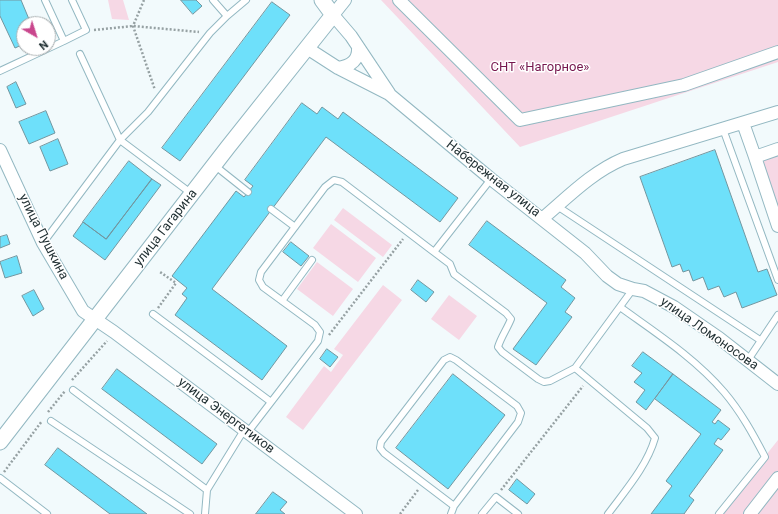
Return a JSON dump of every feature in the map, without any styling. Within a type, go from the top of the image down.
[{"type":"street","name":"Набережная улица","points":[[322,0],[351,36],[389,94]]},
{"type":"street","points":[[333,15],[344,0]]},
{"type":"street","points":[[399,0],[520,120],[684,85],[778,52]]},
{"type":"street","name":"улица Гагарина","points":[[0,442],[333,15]]},
{"type":"street","points":[[338,68],[347,66],[357,58],[358,47]]},
{"type":"street","name":"Набережная улица","points":[[307,48],[338,68],[389,94],[491,179],[542,219],[599,171],[610,164],[778,112]]},
{"type":"street","points":[[743,123],[778,226]]},
{"type":"street","points":[[755,157],[778,149]]},
{"type":"street","name":"улица Пушкина","points":[[0,150],[43,242],[83,311],[95,320]]},
{"type":"street","name":"улица Ломоносова","points":[[542,219],[585,253],[612,280],[618,284],[644,291],[674,307],[748,360],[778,384]]},
{"type":"street","name":"улица Энергетиков","points":[[95,320],[114,332],[356,514]]},
{"type":"street","points":[[750,514],[778,478]]},
{"type":"lane","points":[[45,0],[64,41]]},
{"type":"lane","points":[[1,68],[86,30],[72,0]]},
{"type":"lane","points":[[213,0],[227,16]]},
{"type":"lane","points":[[43,242],[120,140],[148,112],[210,33],[246,0]]},
{"type":"lane","points":[[80,54],[120,140],[192,194]]},
{"type":"lane","points":[[723,129],[778,280]]},
{"type":"lane","points":[[214,166],[248,192]]},
{"type":"lane","points":[[434,252],[491,179]]},
{"type":"lane","points":[[205,514],[207,490],[246,431],[271,402],[318,340],[320,332],[315,326],[263,287],[259,280],[261,272],[325,187],[334,180],[342,182],[450,264],[454,274],[506,313],[511,320],[508,328],[500,339],[498,347],[502,352],[538,380],[544,382],[550,381],[575,368],[633,289]]},
{"type":"lane","points":[[557,206],[760,340]]},
{"type":"lane","points":[[272,209],[295,227]]},
{"type":"lane","points":[[282,300],[312,260]]},
{"type":"lane","points":[[620,307],[696,363],[724,392],[749,427],[765,457],[719,514]]},
{"type":"lane","points":[[153,314],[271,402]]},
{"type":"lane","points":[[748,360],[778,315]]},
{"type":"lane","points":[[451,514],[454,506],[518,422],[521,413],[517,406],[450,357],[444,360],[381,442],[380,448],[384,453],[454,506]]},
{"type":"lane","points":[[575,368],[647,428],[654,438],[652,449],[633,480],[608,514]]},
{"type":"lane","points":[[73,390],[207,490]]},
{"type":"lane","points":[[51,421],[190,514]]},
{"type":"lane","points":[[0,478],[47,514]]},
{"type":"lane","points":[[482,514],[496,497],[518,514]]},
{"type":"path","points":[[144,0],[133,26],[158,98]]},
{"type":"path","points":[[86,30],[133,26],[210,33]]},
{"type":"path","points":[[320,332],[329,335],[332,332],[408,232]]},
{"type":"path","points":[[153,314],[176,283],[160,272]]},
{"type":"path","points":[[0,478],[74,378],[109,339]]},
{"type":"path","points":[[496,497],[588,379]]},
{"type":"path","points":[[400,514],[424,483]]},
{"type":"green space","points":[[108,0],[123,0],[129,20],[112,19]]},
{"type":"green space","name":"СНТ «Нагорное»","points":[[381,0],[778,0],[778,62],[520,147]]},
{"type":"green space","points":[[778,143],[778,226],[755,157]]},
{"type":"green space","points":[[343,208],[392,245],[383,257],[334,220]]},
{"type":"green space","points":[[331,224],[376,258],[358,282],[313,248]]},
{"type":"green space","points":[[317,262],[353,289],[333,316],[297,289]]},
{"type":"green space","points":[[383,285],[402,300],[303,430],[286,417],[324,366],[331,372],[343,355],[334,349]]},
{"type":"green space","points":[[449,295],[477,316],[459,340],[431,319]]},
{"type":"green space","points":[[778,440],[778,514],[719,514]]},
{"type":"building","points":[[0,0],[21,0],[28,16],[16,16],[16,48],[15,48],[0,16]]},
{"type":"building","points":[[181,0],[196,0],[202,6],[193,14]]},
{"type":"building","points":[[272,2],[290,15],[180,161],[162,148]]},
{"type":"building","points":[[16,82],[26,104],[16,108],[7,87]]},
{"type":"building","points":[[302,103],[317,114],[322,107],[338,119],[343,112],[458,198],[440,222],[326,137],[212,289],[287,346],[262,380],[175,315],[187,298],[182,294],[187,288],[172,276],[236,191],[244,197],[253,186],[245,180]]},
{"type":"building","points":[[46,111],[55,133],[29,144],[19,122]]},
{"type":"building","points":[[58,139],[68,164],[50,171],[40,147]]},
{"type":"building","points":[[715,150],[758,272],[767,269],[777,295],[742,308],[736,292],[724,297],[719,286],[708,290],[703,277],[693,281],[689,270],[683,272],[680,264],[672,267],[640,177]]},
{"type":"building","points":[[129,161],[152,179],[106,239],[83,222]]},
{"type":"building","points":[[152,179],[161,185],[105,260],[73,236],[83,222],[106,239]]},
{"type":"building","points":[[487,221],[566,280],[561,287],[575,298],[565,312],[572,317],[536,365],[513,349],[547,303],[469,245]]},
{"type":"building","points":[[7,235],[10,244],[0,248],[0,237]]},
{"type":"building","points":[[291,242],[309,256],[301,266],[283,252]]},
{"type":"building","points":[[17,256],[22,273],[5,278],[0,262]]},
{"type":"building","points":[[418,280],[434,292],[426,302],[411,290]]},
{"type":"building","points":[[34,290],[44,309],[33,316],[22,296]]},
{"type":"building","points":[[327,349],[338,357],[330,367],[320,359]]},
{"type":"building","points":[[643,352],[673,374],[646,410],[636,402],[645,390],[634,382],[642,373],[632,366]]},
{"type":"building","points":[[117,369],[217,444],[202,464],[102,389]]},
{"type":"building","points":[[453,374],[505,415],[448,489],[396,448]]},
{"type":"building","points":[[673,374],[721,410],[712,422],[715,424],[718,420],[730,429],[721,440],[718,438],[714,444],[723,450],[689,496],[694,500],[684,514],[651,514],[672,486],[666,481],[701,434],[655,399]]},
{"type":"building","points":[[58,448],[147,514],[110,514],[45,465]]},
{"type":"building","points":[[517,479],[535,494],[527,504],[509,490]]},
{"type":"building","points":[[273,492],[287,502],[280,510],[285,514],[256,514]]}]
